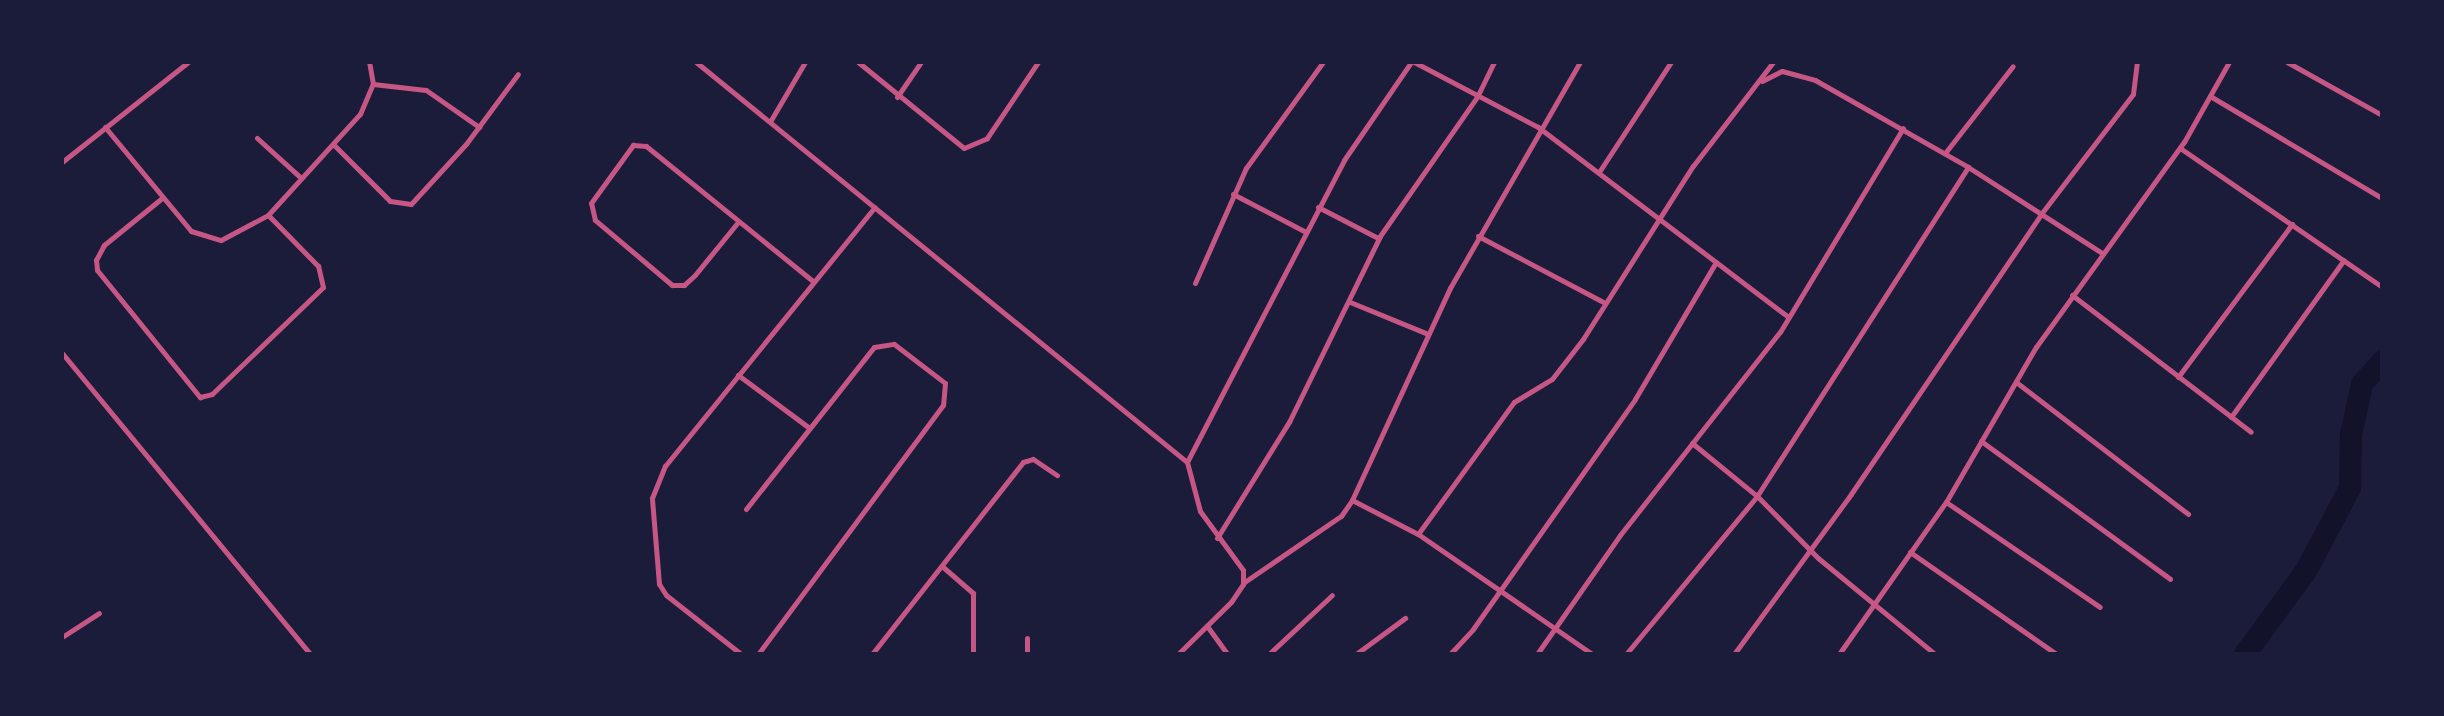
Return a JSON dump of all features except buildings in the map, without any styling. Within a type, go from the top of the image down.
[{"type":"street","points":[[62,162],[188,62]]},
{"type":"street","points":[[105,127],[191,231],[213,239],[240,235],[268,215],[360,114],[373,84],[369,62]]},
{"type":"street","points":[[696,62],[771,120],[1187,462],[1200,511],[1243,570],[1243,584]]},
{"type":"street","points":[[771,120],[805,62]]},
{"type":"street","points":[[858,62],[956,145],[973,148],[987,138],[1038,62]]},
{"type":"street","points":[[897,97],[921,62]]},
{"type":"street","points":[[1195,283],[1233,194],[1287,107],[1323,62]]},
{"type":"street","points":[[1187,462],[1219,408],[1304,231],[1412,62],[1538,127],[1789,317]]},
{"type":"street","points":[[1217,538],[1261,472],[1350,302],[1378,238],[1477,97],[1494,62]]},
{"type":"street","points":[[1178,654],[1243,584],[1341,516],[1352,500],[1428,334],[1478,236],[1538,127],[1580,62]]},
{"type":"street","points":[[1599,172],[1671,62]]},
{"type":"street","points":[[1418,534],[1514,402],[1552,379],[1659,216],[1773,62]]},
{"type":"street","points":[[1734,654],[2041,214],[2133,94],[2137,62]]},
{"type":"street","points":[[1839,654],[1946,502],[2016,382],[2072,295],[2180,148],[2229,62]]},
{"type":"street","points":[[2287,62],[2382,115]]},
{"type":"street","points":[[1945,153],[2013,66]]},
{"type":"street","points":[[1758,83],[1782,71],[1795,71],[1903,128],[2102,253]]},
{"type":"street","points":[[334,145],[390,201],[411,204],[479,127],[518,74]]},
{"type":"street","points":[[373,84],[426,90],[479,127]]},
{"type":"street","points":[[2210,96],[2382,198]]},
{"type":"street","points":[[1537,654],[1789,317],[1903,128]]},
{"type":"street","points":[[257,138],[301,178]]},
{"type":"street","points":[[738,222],[695,275],[684,285],[672,285],[595,220],[591,203],[624,155],[640,144],[813,281]]},
{"type":"street","points":[[2180,148],[2382,287]]},
{"type":"street","points":[[1626,654],[1757,496],[1968,167]]},
{"type":"street","points":[[1233,194],[1304,231]]},
{"type":"street","points":[[162,198],[104,245],[96,260],[97,270],[200,397],[212,394],[318,298],[323,287],[318,266],[268,215]]},
{"type":"street","points":[[741,654],[666,595],[659,584],[652,498],[665,466],[875,207]]},
{"type":"street","points":[[1318,207],[1378,238]]},
{"type":"street","points":[[2178,377],[2292,224]]},
{"type":"street","points":[[1478,236],[1603,302]]},
{"type":"street","points":[[2231,417],[2344,260]]},
{"type":"street","points":[[1450,654],[1498,593],[1635,399],[1716,262]]},
{"type":"street","points":[[2072,295],[2251,432]]},
{"type":"street","points":[[1350,302],[1428,334]]},
{"type":"street","points":[[746,509],[866,354],[883,342],[894,344],[945,383],[943,405],[758,654]]},
{"type":"street","points":[[62,353],[310,654]]},
{"type":"street","points":[[738,375],[809,427]]},
{"type":"street","points":[[2016,382],[2188,514]]},
{"type":"street","points":[[1981,441],[2170,579]]},
{"type":"street","points":[[1692,443],[1757,496],[1809,549],[1935,654]]},
{"type":"street","points":[[872,654],[1023,462],[1033,459],[1057,475]]},
{"type":"street","points":[[1352,500],[1393,526],[1418,534],[1552,631],[1592,654]]},
{"type":"street","points":[[1946,502],[2100,607]]},
{"type":"street","points":[[1910,552],[2056,654]]},
{"type":"street","points":[[943,567],[973,593],[973,654]]},
{"type":"street","points":[[1269,654],[1332,595]]},
{"type":"street","points":[[62,637],[99,613]]},
{"type":"street","points":[[1356,654],[1405,618]]},
{"type":"street","points":[[1207,626],[1227,654]]},
{"type":"street","points":[[1027,638],[1027,654]]},
{"type":"waterway","points":[[2245,654],[2306,571],[2350,488],[2351,435],[2362,384],[2382,362]]}]
